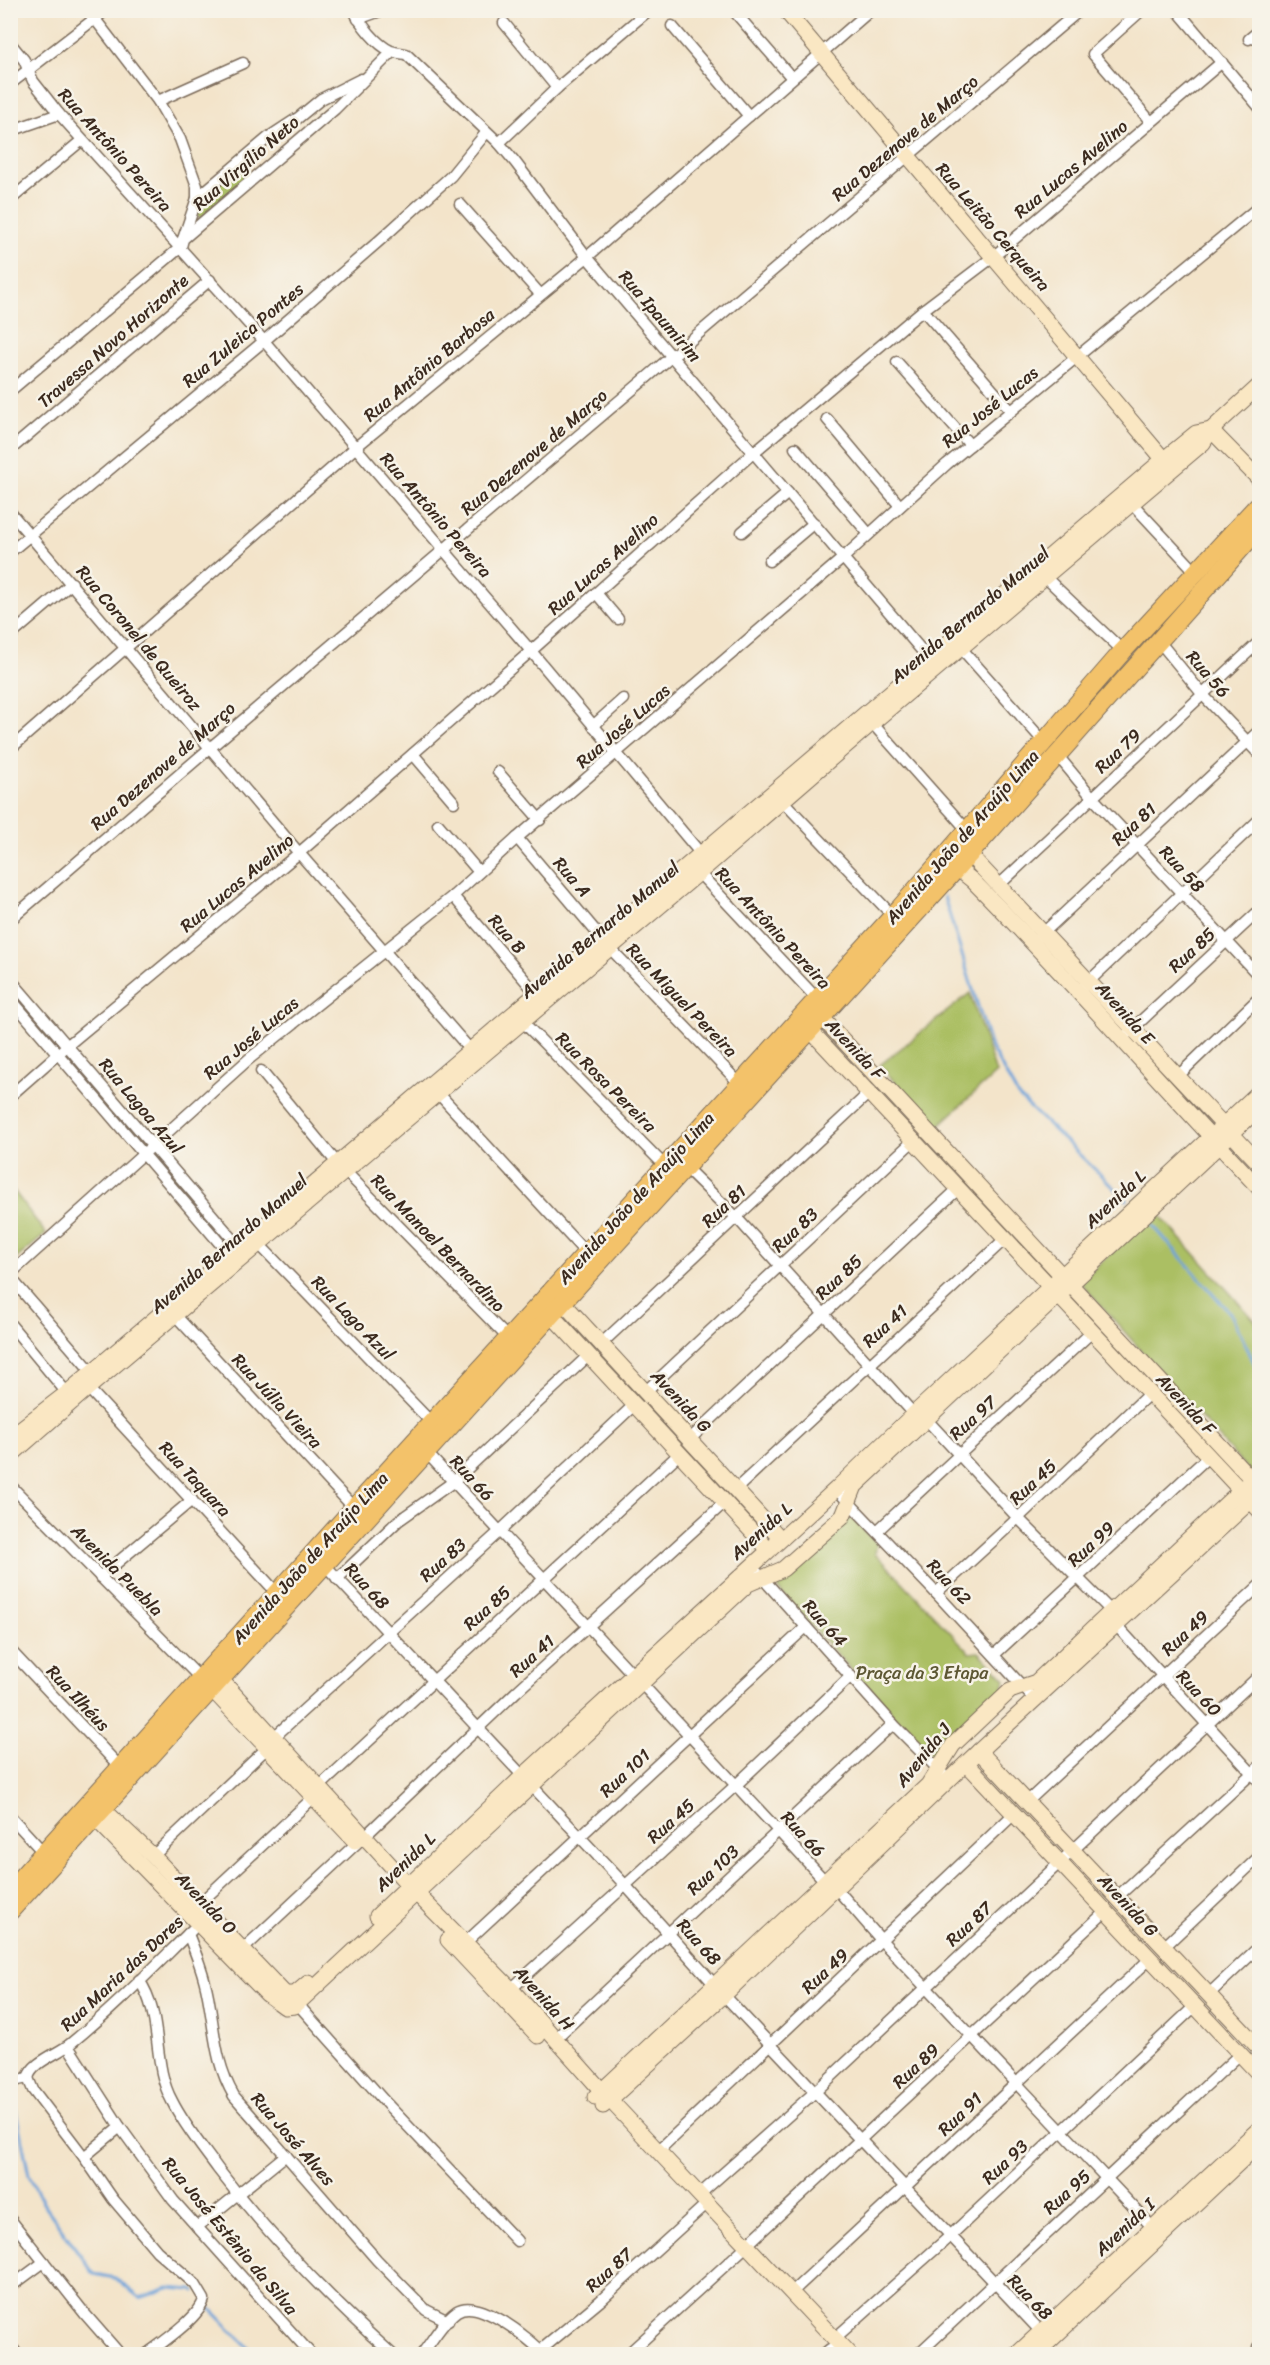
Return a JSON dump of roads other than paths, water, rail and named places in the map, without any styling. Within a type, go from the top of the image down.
[{"type":"main road","name":"Avenida João de Araújo Lima","points":[[10,1890],[121,1768],[324,1564],[425,1451],[551,1302],[689,1155],[740,1084],[815,1014],[893,916],[1044,742],[1195,572],[1260,503]]},
{"type":"main road","name":"Avenida João de Araújo Lima","points":[[709,1129],[815,1014],[957,868],[1260,527]]},
{"type":"main road","name":"Avenida João de Araújo Lima","points":[[10,1911],[99,1814],[211,1678],[277,1593],[508,1338],[551,1302],[586,1253],[666,1167],[689,1155]]},
{"type":"street","points":[[10,84],[92,15],[106,10]]},
{"type":"street","points":[[356,15],[384,10]]},
{"type":"street","points":[[499,143],[557,88],[649,10]]},
{"type":"street","points":[[733,10],[792,78]]},
{"type":"street","name":"Rua Leitão Cerqueira","points":[[785,10],[1168,464]]},
{"type":"street","name":"Rua Antônio Barbosa","points":[[10,749],[356,447],[587,257],[872,10]]},
{"type":"street","name":"Rua Dezenove de Março","points":[[10,920],[1080,10]]},
{"type":"street","points":[[1142,10],[1093,54],[1151,122]]},
{"type":"street","points":[[1177,10],[1260,108]]},
{"type":"street","points":[[92,15],[158,101],[180,139],[197,186],[197,198],[182,243]]},
{"type":"street","name":"Rua Ipaumirim","points":[[356,15],[376,40],[392,52],[406,54],[499,143],[587,257],[929,659]]},
{"type":"street","points":[[504,23],[557,88]]},
{"type":"street","points":[[672,26],[749,116]]},
{"type":"street","points":[[1249,39],[1260,30]]},
{"type":"street","name":"Rua Antônio Pereira","points":[[10,43],[24,60],[28,71],[58,114],[81,141],[182,243],[210,280],[444,549],[701,854],[699,873],[815,1014]]},
{"type":"street","name":"Rua Virgílio Neto","points":[[10,391],[335,109],[392,52]]},
{"type":"street","name":"Rua Lucas Avelino","points":[[10,1095],[299,853],[531,651],[753,453],[923,310],[993,257],[1222,62]]},
{"type":"street","points":[[158,101],[243,63]]},
{"type":"street","points":[[197,198],[269,137],[321,99],[368,75]]},
{"type":"street","points":[[10,131],[58,114]]},
{"type":"street","name":"Rua Zuleica Pontes","points":[[10,552],[264,341],[452,176],[486,133]]},
{"type":"street","points":[[10,200],[81,141]]},
{"type":"street","points":[[460,204],[540,294]]},
{"type":"street","name":"Rua José Lucas","points":[[10,1276],[142,1153],[249,1059],[453,896],[970,445],[1260,206]]},
{"type":"street","name":"Travessa Novo Horizonte","points":[[10,450],[210,280]]},
{"type":"street","points":[[923,310],[1011,411]]},
{"type":"street","points":[[897,362],[970,445]]},
{"type":"street","name":"Avenida Bernardo Manuel","points":[[10,1456],[88,1388],[145,1334],[255,1240],[474,1054],[522,1021],[701,854],[872,723],[929,659],[1168,464],[1203,443],[1211,430],[1260,386]]},
{"type":"street","points":[[827,419],[900,506]]},
{"type":"street","points":[[1211,430],[1260,480]]},
{"type":"street","points":[[795,448],[869,534]]},
{"type":"street","points":[[742,532],[788,494]]},
{"type":"street","points":[[1128,498],[1195,572]]},
{"type":"street","name":"Avenida Bernardo Manuel","points":[[399,1118],[438,1093],[536,993],[699,873],[778,796],[891,700],[961,648],[1045,577],[1128,498]]},
{"type":"street","name":"Rua Coronel de Queiroz","points":[[10,512],[299,853],[474,1054]]},
{"type":"street","points":[[769,561],[814,523]]},
{"type":"street","points":[[1045,577],[1124,651]]},
{"type":"street","points":[[10,636],[72,584]]},
{"type":"street","points":[[596,593],[618,619]]},
{"type":"street","name":"Rua 56","points":[[1158,640],[1203,695],[1260,755]]},
{"type":"street","name":"Rua 79","points":[[998,886],[1260,641]]},
{"type":"street","points":[[961,648],[1044,742]]},
{"type":"street","points":[[593,726],[623,699]]},
{"type":"street","points":[[872,723],[968,831]]},
{"type":"street","name":"Rua 81","points":[[1038,938],[1260,730]]},
{"type":"street","points":[[412,754],[454,802]]},
{"type":"street","name":"Rua 58","points":[[1058,756],[1092,797],[1260,976]]},
{"type":"street","points":[[498,772],[540,820]]},
{"type":"street","points":[[778,796],[893,916]]},
{"type":"street","points":[[1084,986],[1260,819]]},
{"type":"street","points":[[438,824],[479,872]]},
{"type":"street","name":"Rua A","points":[[517,838],[605,942]]},
{"type":"street","name":"Avenida E","points":[[969,854],[998,886],[1038,938]]},
{"type":"street","name":"Avenida E","points":[[957,868],[1038,938],[1084,986],[1133,1028],[1260,1164]]},
{"type":"street","name":"Rua B","points":[[453,896],[536,993]]},
{"type":"street","name":"Rua 85","points":[[1122,1040],[1260,910]]},
{"type":"street","name":"Rua Miguel Pereira","points":[[605,942],[740,1084]]},
{"type":"street","name":"Rua Lagoa Azul","points":[[10,979],[152,1144],[238,1255]]},
{"type":"street","name":"Avenida E","points":[[1084,986],[1122,1040],[1260,1189]]},
{"type":"street","points":[[1178,1076],[1260,997]]},
{"type":"street","name":"Rua Lagoa Azul","points":[[10,998],[142,1153],[238,1255]]},
{"type":"street","name":"Avenida F","points":[[815,1014],[869,1093],[913,1141],[1209,1456],[1254,1490]]},
{"type":"street","name":"Avenida F","points":[[815,1014],[1067,1280],[1254,1490]]},
{"type":"street","name":"Rua Rosa Pereira","points":[[522,1021],[666,1167]]},
{"type":"street","name":"Rua Manoel Bernardino","points":[[261,1071],[341,1167],[508,1338]]},
{"type":"street","name":"Avenida L","points":[[1227,1130],[1260,1091]]},
{"type":"street","points":[[438,1093],[586,1253]]},
{"type":"street","name":"Rua 81","points":[[601,1344],[869,1093]]},
{"type":"street","name":"Avenida L","points":[[638,1679],[768,1549],[914,1423],[1214,1141],[1260,1107]]},
{"type":"street","name":"Rua 83","points":[[646,1391],[913,1141]]},
{"type":"street","name":"Rua 60","points":[[689,1155],[736,1217],[868,1364],[914,1423],[958,1454],[1079,1578],[1108,1624],[1206,1726],[1257,1774]]},
{"type":"street","name":"Rua 85","points":[[690,1439],[959,1188]]},
{"type":"street","name":"Rua 41","points":[[735,1490],[1006,1238]]},
{"type":"street","name":"Rua Lago Azul","points":[[255,1240],[432,1423]]},
{"type":"street","name":"Avenida Bernardo Manuel","points":[[10,1437],[68,1393],[91,1371],[176,1316],[238,1255]]},
{"type":"street","points":[[10,1276],[91,1371]]},
{"type":"street","name":"Avenida G","points":[[551,1302],[601,1344],[781,1539]]},
{"type":"street","name":"Avenida G","points":[[551,1302],[588,1356],[768,1549]]},
{"type":"street","name":"Rua Júlia Vieira","points":[[176,1316],[354,1508]]},
{"type":"street","points":[[10,1324],[68,1393]]},
{"type":"street","name":"Rua 97","points":[[877,1531],[1092,1332]]},
{"type":"street","points":[[337,1579],[398,1521],[453,1482],[588,1356]]},
{"type":"street","name":"Rua Taquara","points":[[88,1388],[277,1593]]},
{"type":"street","name":"Rua 45","points":[[936,1593],[1150,1394]]},
{"type":"street","name":"Rua 83","points":[[153,1856],[388,1632],[500,1532],[633,1406]]},
{"type":"street","name":"Avenida L","points":[[294,2000],[638,1679],[748,1584],[783,1569],[843,1516],[855,1486],[914,1423]]},
{"type":"street","name":"Rua 66","points":[[425,1451],[778,1832],[830,1884],[1156,2232]]},
{"type":"street","name":"Rua 85","points":[[198,1904],[431,1681],[679,1454]]},
{"type":"street","name":"Rua 99","points":[[994,1655],[1209,1456]]},
{"type":"street","name":"Avenida Puebla","points":[[10,1485],[100,1577],[211,1678]]},
{"type":"street","name":"Rua 62","points":[[836,1489],[1035,1700]]},
{"type":"street","name":"Avenida J","points":[[603,2098],[944,1775],[967,1764],[1035,1700],[1108,1624],[1254,1490]]},
{"type":"street","points":[[100,1577],[192,1500]]},
{"type":"street","name":"Rua 41","points":[[238,1955],[478,1729],[725,1502]]},
{"type":"street","name":"Rua 68","points":[[324,1564],[1045,2336]]},
{"type":"street","name":"Rua 64","points":[[752,1565],[893,1724],[944,1775]]},
{"type":"street","name":"Rua 49","points":[[1028,1802],[1260,1586]]},
{"type":"street","name":"Avenida J","points":[[944,1775],[953,1745],[1010,1690],[1036,1682],[1108,1624]]},
{"type":"street","name":"Rua 101","points":[[465,1943],[806,1627]]},
{"type":"street","name":"Rua Ilhéus","points":[[10,1650],[121,1768]]},
{"type":"street","name":"Rua 87","points":[[540,2353],[600,2301],[926,1986],[1260,1675]]},
{"type":"street","name":"Rua 45","points":[[511,1989],[735,1786],[851,1676]]},
{"type":"street","name":"Avenida H","points":[[211,1678],[700,2202],[791,2293],[831,2349]]},
{"type":"street","name":"Rua 103","points":[[555,2039],[893,1724]]},
{"type":"street","name":"Avenida G","points":[[979,1751],[1208,1995],[1257,2042]]},
{"type":"street","name":"Avenida G","points":[[967,1764],[1260,2075]]},
{"type":"street","points":[[1116,1898],[1257,1774]]},
{"type":"street","name":"Avenida O","points":[[99,1814],[153,1856],[198,1904],[274,2000],[285,2007],[294,2000]]},
{"type":"street","name":"Avenida O","points":[[99,1814],[193,1928],[238,1955]]},
{"type":"street","name":"Rua 49","points":[[658,2151],[1014,1814]]},
{"type":"street","points":[[10,1816],[44,1853]]},
{"type":"street","points":[[1164,1947],[1260,1856]]},
{"type":"street","name":"Avenida H","points":[[409,1892],[511,1989],[603,2098],[658,2151],[700,2202]]},
{"type":"street","name":"Rua 89","points":[[628,2355],[1106,1911]]},
{"type":"street","name":"Rua Maria das Dores","points":[[28,2078],[33,2069],[68,2046],[99,2019],[193,1928]]},
{"type":"street","name":"Rua José Alves","points":[[193,1928],[204,1975],[218,2063],[224,2079],[250,2117],[377,2260],[426,2310],[448,2321]]},
{"type":"street","points":[[1208,1995],[1260,1946]]},
{"type":"street","name":"Rua 91","points":[[791,2293],[1151,1958]]},
{"type":"street","points":[[139,1980],[146,1990],[154,2013],[160,2072],[165,2088],[186,2126],[238,2194],[322,2288],[392,2355]]},
{"type":"street","points":[[294,2000],[386,2103],[517,2241]]},
{"type":"street","name":"Rua 93","points":[[831,2349],[1195,2006]]},
{"type":"street","name":"Rua José Estênio da Silva","points":[[68,2046],[120,2127],[173,2200],[311,2355]]},
{"type":"street","name":"Rua 95","points":[[918,2355],[1239,2055]]},
{"type":"street","points":[[10,2085],[28,2078],[33,2090],[84,2157],[112,2199],[169,2262],[195,2284],[203,2302],[147,2355]]},
{"type":"street","points":[[84,2157],[120,2127]]},
{"type":"street","name":"Avenida I","points":[[1017,2355],[1045,2336],[1156,2232],[1260,2128]]},
{"type":"street","name":"Avenida I","points":[[1156,2232],[1260,2143]]},
{"type":"street","points":[[197,2228],[286,2155]]},
{"type":"street","points":[[11,2220],[120,2355]]},
{"type":"street","name":"Avenida H","points":[[744,2248],[831,2349],[849,2355]]},
{"type":"street","points":[[10,2287],[44,2262]]},
{"type":"street","points":[[422,2355],[458,2310],[480,2310],[497,2318],[540,2353]]},
{"type":"street","name":"Avenida I","points":[[1036,2355],[1045,2336]]},
{"type":"street","points":[[10,2345],[17,2355]]},
{"type":"waterway","points":[[944,897],[991,1048],[1018,1096],[1127,1200]]},
{"type":"waterway","points":[[1149,1221],[1231,1314],[1260,1375]]},
{"type":"waterway","points":[[11,2088],[29,2175],[43,2203],[94,2274],[115,2278],[140,2298],[168,2288],[195,2292]]},
{"type":"waterway","points":[[206,2304],[255,2354]]},
{"type":"park label","name":"Praça da 3 Etapa","points":[[922,1673]]}]
